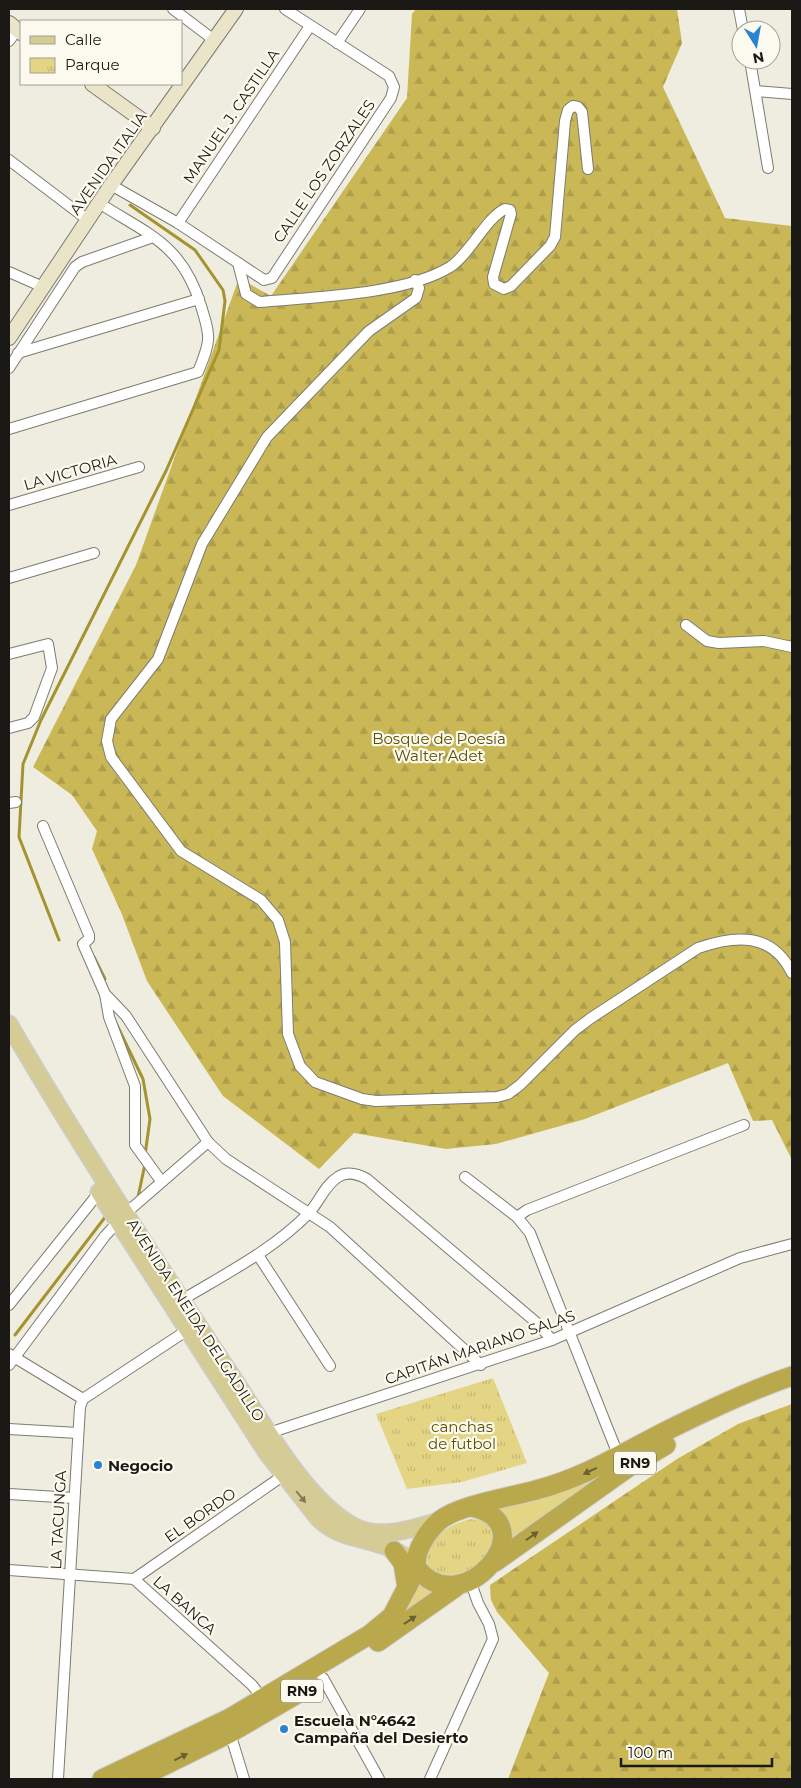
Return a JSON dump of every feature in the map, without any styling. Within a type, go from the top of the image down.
[{"type":"highway","name":"RN9","points":[[102,1779],[230,1718],[369,1635],[392,1616],[417,1566],[422,1543],[439,1521],[470,1507],[571,1480],[619,1457],[704,1411],[792,1376]]},
{"type":"highway","name":"RN9","points":[[138,1779],[230,1733],[323,1678],[663,1446],[721,1416],[792,1386]]},
{"type":"highway","name":"RN9","points":[[470,1507],[483,1509],[492,1514],[501,1528],[503,1543],[500,1553],[491,1564]]},
{"type":"highway","points":[[394,1551],[403,1563],[407,1589]]},
{"type":"highway","points":[[417,1566],[434,1583],[443,1586],[463,1583]]},
{"type":"main road","name":"AVENIDA ITALIA","points":[[9,338],[111,185],[236,9]]},
{"type":"main road","points":[[93,85],[152,128]]},
{"type":"main road","name":"AVENIDA ENEIDA DELGADILLO","points":[[9,1025],[103,1188]]},
{"type":"main road","name":"AVENIDA ENEIDA DELGADILLO","points":[[9,1045],[265,1437],[284,1476],[318,1518],[333,1531],[354,1539],[386,1546],[417,1566]]},
{"type":"main road","name":"AVENIDA ENEIDA DELGADILLO","points":[[122,1218],[182,1300],[192,1327]]},
{"type":"main road","name":"AVENIDA ENEIDA DELGADILLO","points":[[265,1437],[326,1505],[351,1525],[373,1534],[387,1533],[439,1521]]},
{"type":"street","points":[[173,9],[214,40]]},
{"type":"street","points":[[285,9],[337,43],[360,9]]},
{"type":"street","name":"MANUEL J. CASTILLA","points":[[178,223],[310,26]]},
{"type":"street","points":[[9,41],[16,28]]},
{"type":"street","name":"CALLE LOS ZORZALES","points":[[238,263],[264,280],[269,280],[391,98],[394,87],[389,76],[337,43]]},
{"type":"street","points":[[752,70],[768,168]]},
{"type":"street","points":[[756,92],[792,94]]},
{"type":"street","points":[[111,185],[178,223],[238,263],[246,294],[259,302],[356,294],[415,280],[452,265],[505,209],[510,210],[511,214],[493,277],[494,284],[504,289],[511,286],[550,246],[557,230],[566,115],[573,106],[578,107],[582,112],[588,169]]},
{"type":"street","points":[[9,160],[88,220]]},
{"type":"street","points":[[9,429],[198,372],[210,339],[193,281],[180,261],[166,245],[99,203]]},
{"type":"street","points":[[9,368],[75,267],[82,262],[153,237]]},
{"type":"street","points":[[9,272],[43,287]]},
{"type":"street","points":[[415,280],[419,288],[416,298],[369,331],[267,437],[202,544],[158,659],[108,726],[107,742],[111,757],[181,851],[261,900],[278,920],[285,942],[288,1034],[300,1066],[315,1082],[362,1099],[393,1102],[487,1098],[508,1094],[520,1085],[575,1030],[591,1018],[698,948],[716,942],[738,939],[763,943],[774,950],[789,966],[792,973]]},
{"type":"street","points":[[18,353],[199,299]]},
{"type":"street","name":"LA VICTORIA","points":[[9,505],[139,467]]},
{"type":"street","points":[[9,578],[94,553]]},
{"type":"street","points":[[686,625],[707,641],[719,643],[764,641],[792,647]]},
{"type":"street","points":[[9,654],[48,644],[52,668],[34,718],[28,723],[9,728]]},
{"type":"street","points":[[43,826],[89,935],[89,939],[83,944],[104,994],[109,1017],[136,1086],[135,1145],[162,1181]]},
{"type":"street","points":[[104,994],[126,1016],[208,1142],[226,1159],[330,1227],[481,1365]]},
{"type":"street","points":[[517,1217],[527,1210],[744,1125]]},
{"type":"street","points":[[192,1327],[83,1399],[10,1358],[105,1236],[162,1181],[208,1142]]},
{"type":"street","points":[[182,1300],[258,1255],[309,1213],[332,1181],[338,1176],[352,1174],[367,1179],[537,1323],[552,1340]]},
{"type":"street","points":[[465,1177],[517,1217],[530,1233],[619,1457]]},
{"type":"street","points":[[9,1305],[103,1188]]},
{"type":"street","name":"CAPITÁN MARIANO SALAS","points":[[265,1437],[552,1340],[740,1258],[792,1244]]},
{"type":"street","points":[[258,1255],[330,1366]]},
{"type":"street","name":"LA TACUNGA","points":[[58,1779],[78,1433],[83,1399]]},
{"type":"street","points":[[9,1429],[78,1433]]},
{"type":"street","name":"EL BORDO","points":[[134,1579],[284,1476]]},
{"type":"street","points":[[9,1494],[74,1498]]},
{"type":"street","name":"LA BANCA","points":[[9,1570],[134,1579],[252,1685],[263,1699]]},
{"type":"street","points":[[430,1779],[493,1639],[489,1624],[478,1603],[463,1583]]},
{"type":"street","points":[[323,1678],[379,1779]]},
{"type":"street","points":[[230,1733],[244,1779]]},
{"type":"green space","name":"Bosque de Poesía Walter Adet","points":[[416,9],[677,9],[682,43],[663,87],[725,218],[792,226],[792,1160],[772,1120],[753,1121],[728,1063],[585,1119],[496,1144],[446,1149],[354,1133],[319,1169],[223,1096],[147,981],[121,912],[92,849],[97,831],[72,795],[33,767],[136,565],[239,278],[271,296],[407,98],[412,14]]},
{"type":"green space","name":"canchas de futbol","points":[[493,1378],[527,1463],[462,1482],[407,1489],[376,1414]]},
{"type":"green space","points":[[792,1404],[792,1779],[508,1779],[549,1673],[497,1612],[491,1600],[490,1585],[677,1459],[738,1424]]},
{"type":"green space","points":[[665,1438],[506,1547],[492,1507]]},
{"type":"green space","points":[[470,1519],[488,1521],[494,1533],[495,1545],[480,1564],[473,1569],[448,1575],[434,1572],[427,1563],[427,1556],[433,1541],[447,1529]]},
{"type":"green space","points":[[413,1577],[441,1590],[369,1638]]},
{"type":"waterway","points":[[59,940],[19,837],[23,764],[41,720],[166,471],[219,350],[225,301],[223,290],[195,250],[130,205]]},
{"type":"waterway","points":[[94,957],[105,979]]},
{"type":"waterway","points":[[115,1021],[143,1079],[150,1119],[145,1155]]},
{"type":"waterway","points":[[138,1197],[145,1164]]},
{"type":"waterway","points":[[15,1335],[106,1216]]},
{"type":"place","name":"Negocio","points":[[98,1465]]},
{"type":"place","name":"Escuela N°4642 Campaña del Desierto","points":[[284,1729]]}]
